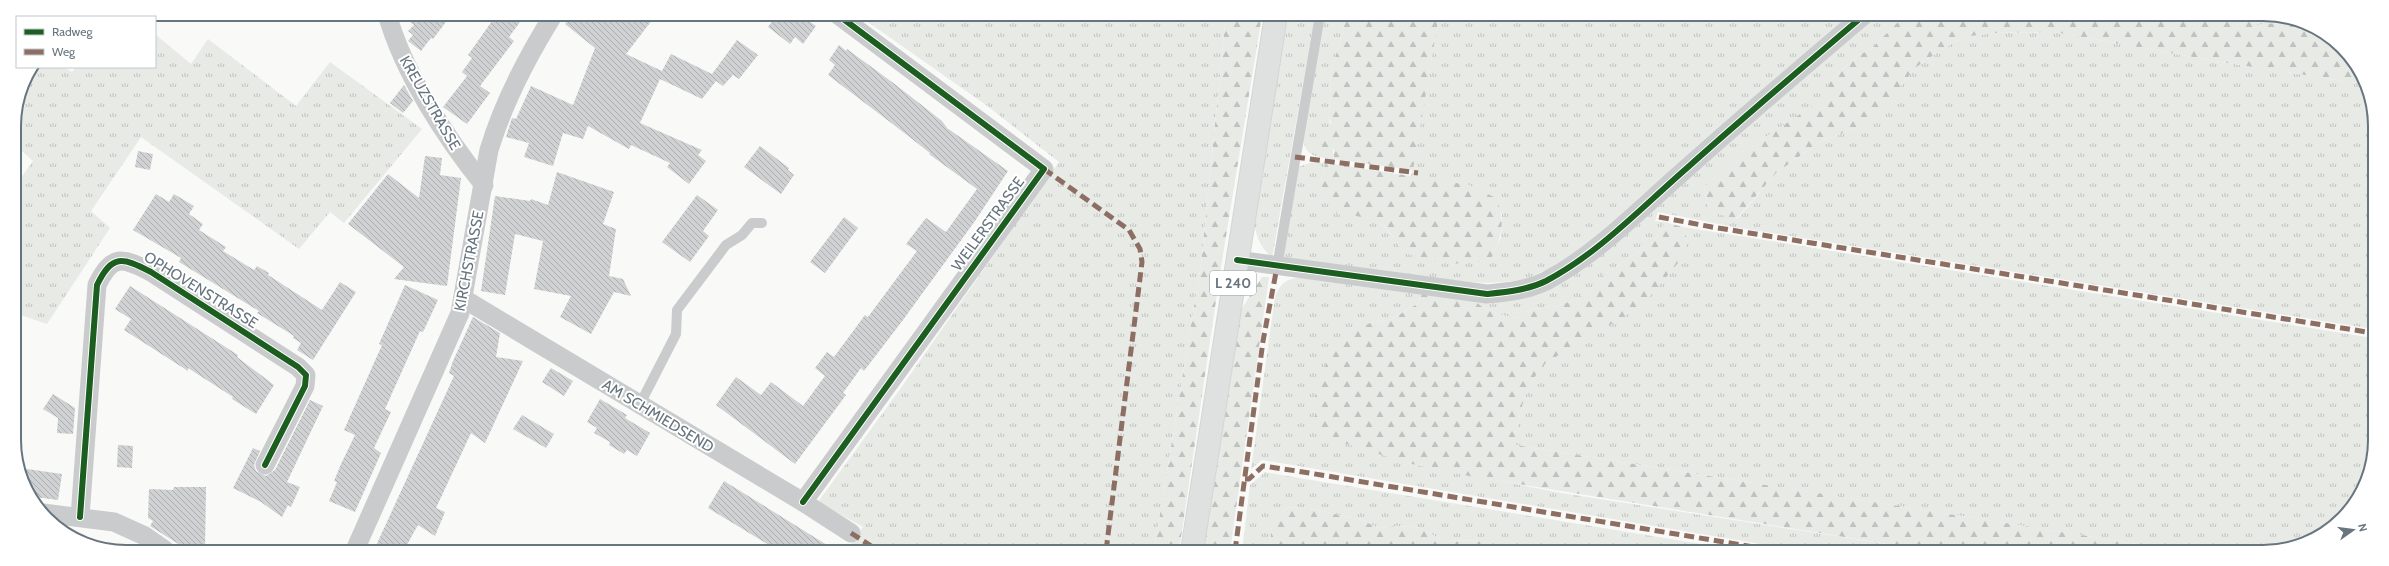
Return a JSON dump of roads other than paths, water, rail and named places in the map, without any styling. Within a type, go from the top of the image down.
[{"type":"main road","name":"L 240","points":[[1193,545],[1275,21]]},
{"type":"street","name":"KREUZSTRASSE","points":[[390,21],[400,50],[424,97],[464,160],[484,185]]},
{"type":"street","name":"KIRCHSTRASSE","points":[[357,545],[460,313],[464,300],[489,150],[497,124],[520,72],[550,21]]},
{"type":"street","name":"WEILERSTRASSE","points":[[803,502],[1044,169],[846,21]]},
{"type":"street","points":[[1237,260],[1277,267],[1487,294],[1518,290],[1544,282],[1566,270],[1601,244],[1733,127],[1857,21]]},
{"type":"street","name":"OPHOVENSTRASSE","points":[[80,517],[97,285],[109,264],[119,260],[134,263],[150,272],[298,366],[310,379],[265,465]]},
{"type":"street","name":"AM SCHMIEDSEND","points":[[464,300],[639,406],[803,502],[851,533]]},
{"type":"street","points":[[52,514],[114,522],[145,536],[158,545]]},
{"type":"lane","points":[[1277,267],[1319,21]]},
{"type":"lane","points":[[639,406],[676,334],[677,310],[726,245],[742,235],[752,223],[762,224]]}]
